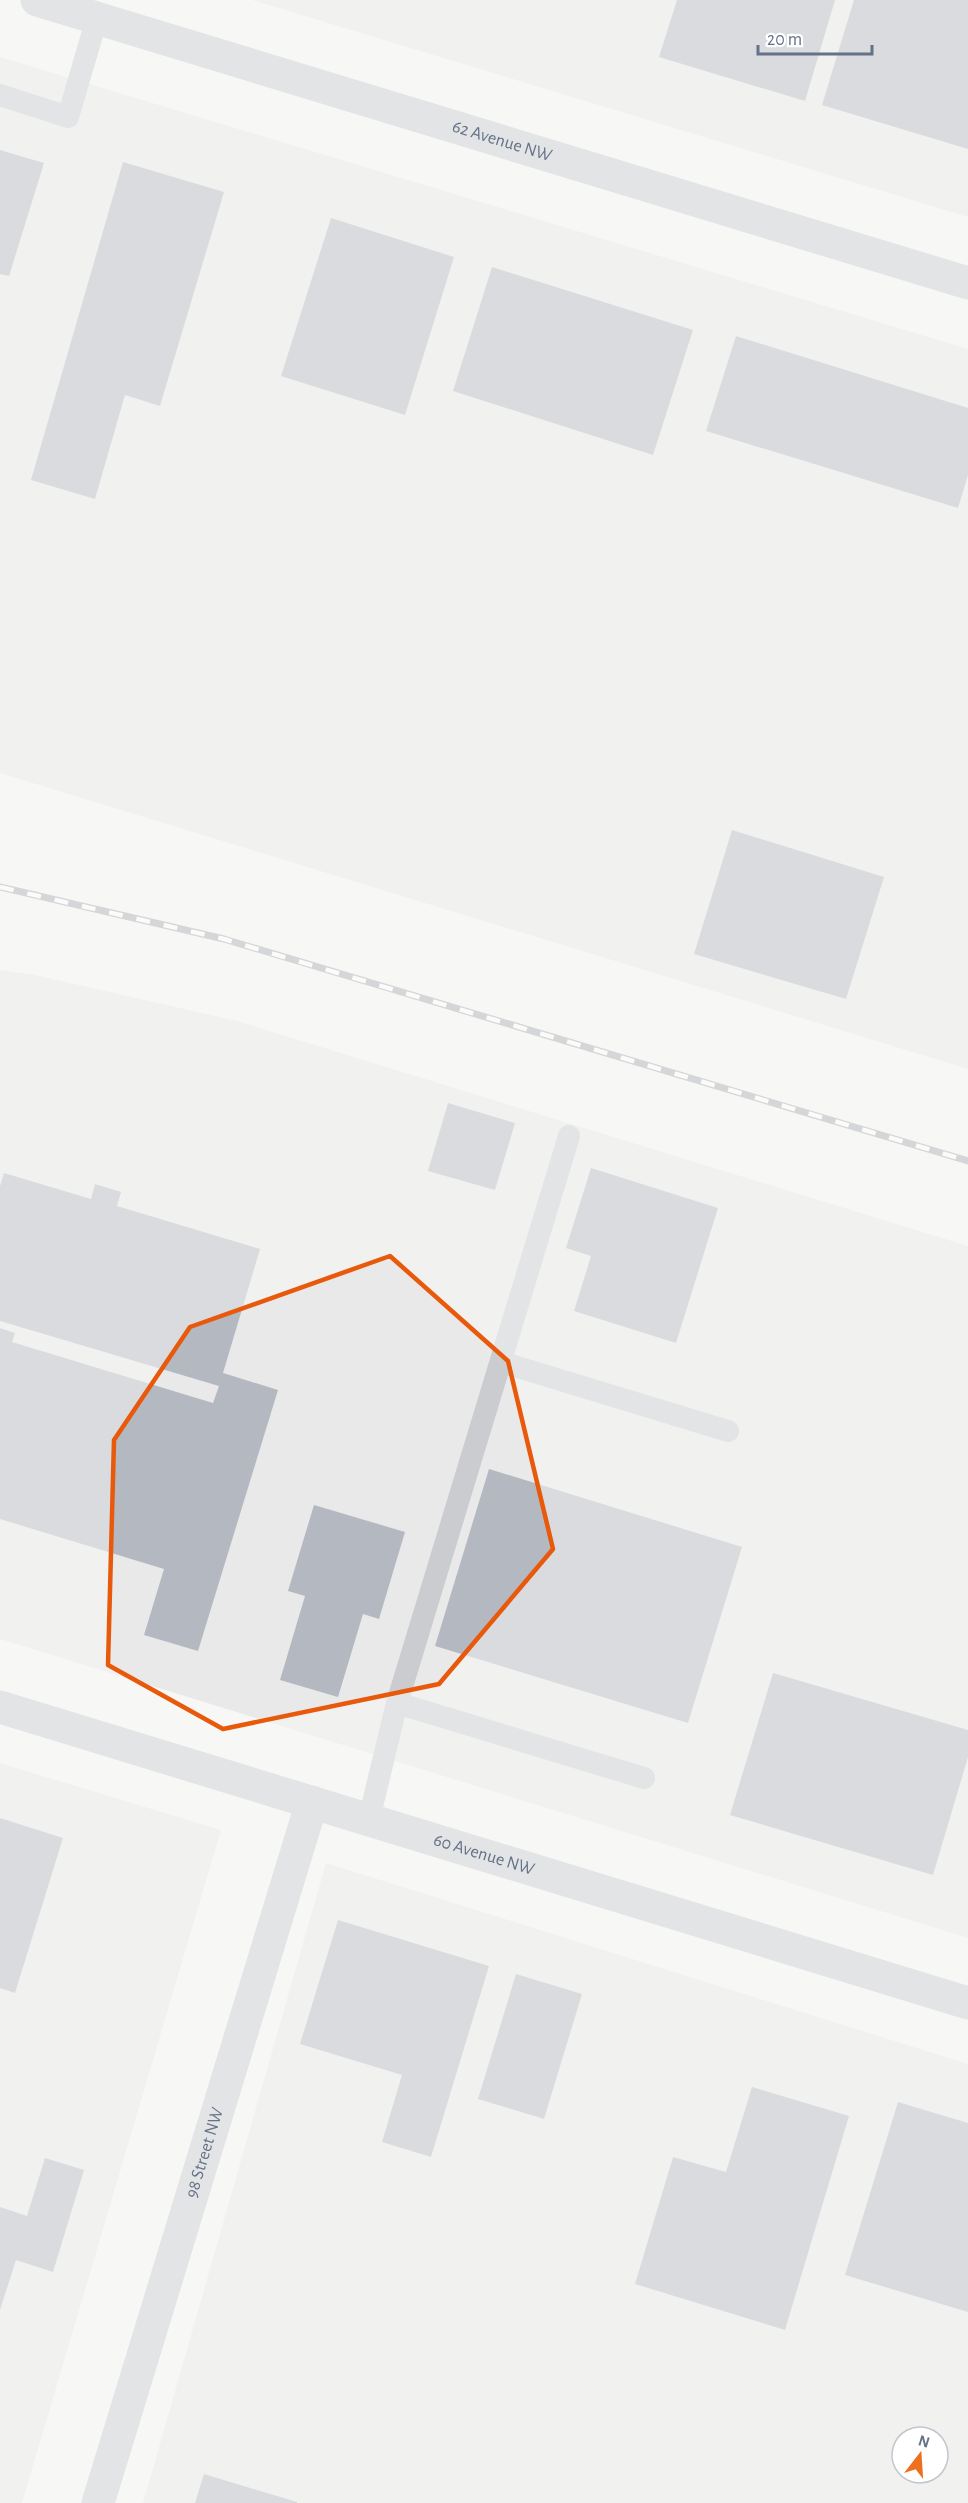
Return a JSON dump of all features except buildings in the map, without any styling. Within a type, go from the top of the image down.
[{"type":"street","name":"62 Avenue NW","points":[[37,0],[968,284]]},
{"type":"street","name":"60 Avenue NW","points":[[0,1707],[968,2003]]},
{"type":"street","name":"98 Street NW","points":[[98,2503],[312,1802]]},
{"type":"lane","points":[[0,95],[69,117],[97,18]]},
{"type":"lane","points":[[369,1819],[398,1703],[569,1136]]},
{"type":"lane","points":[[501,1362],[728,1431]]},
{"type":"lane","points":[[398,1703],[644,1778]]},
{"type":"highlighted area","points":[[390,1256],[508,1361],[553,1549],[439,1684],[223,1729],[108,1665],[114,1440],[190,1327]]},
{"type":"shaded area","points":[[252,0],[968,0],[968,217]]},
{"type":"shaded area","points":[[0,57],[968,349],[968,1069],[0,773]]},
{"type":"shaded area","points":[[0,970],[35,975],[237,1021],[968,1246],[968,1938],[0,1639]]},
{"type":"shaded area","points":[[0,1763],[221,1830],[22,2503],[0,2503]]},
{"type":"shaded area","points":[[326,1863],[968,2064],[968,2503],[143,2503]]},
{"type":"railway","points":[[0,887],[224,939],[968,1161]]}]
